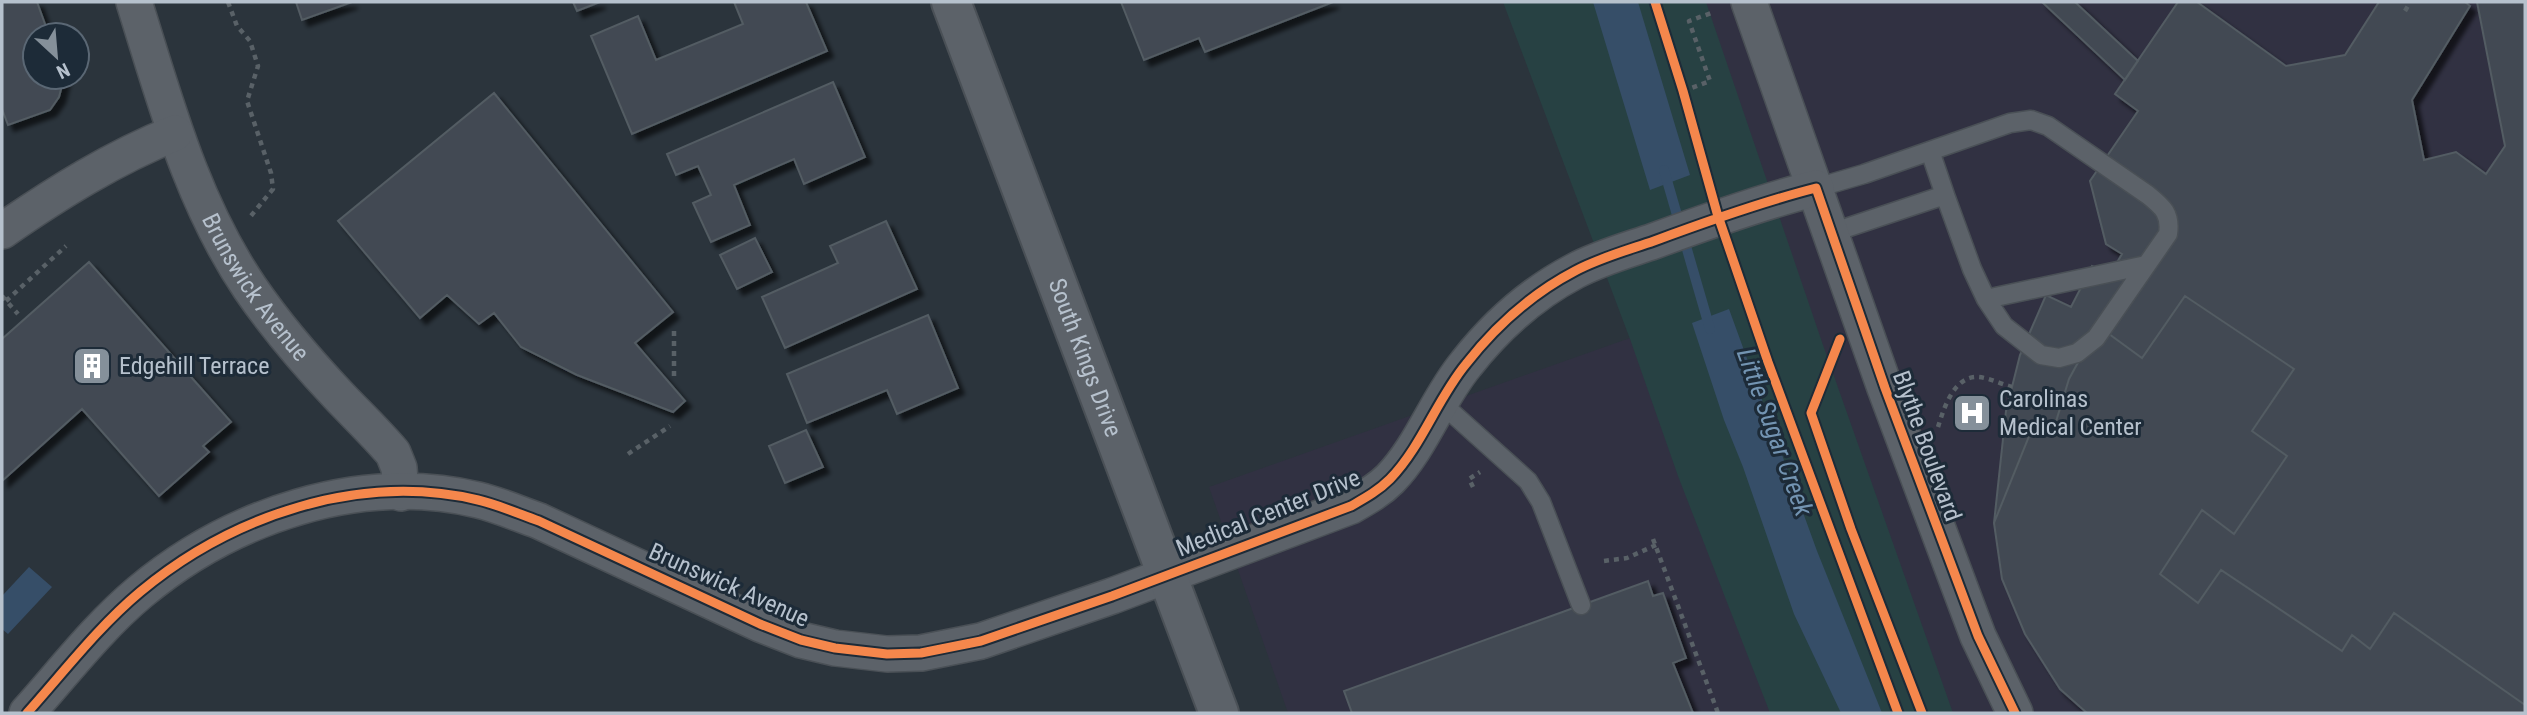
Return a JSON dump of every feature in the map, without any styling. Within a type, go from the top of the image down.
[{"type":"street","name":"Brunswick Avenue","points":[[134,2],[175,133],[196,189],[248,286],[292,345],[393,453],[399,468],[401,493],[453,496],[503,507],[760,624],[801,640],[859,652],[921,653],[981,641],[1166,575]]},
{"type":"street","name":"South Kings Drive","points":[[951,2],[1219,713]]},
{"type":"street","name":"Blythe Boulevard","points":[[1734,6],[1816,188],[1885,388],[1978,636],[2015,713]]},
{"type":"street","points":[[2,231],[64,190],[136,149],[175,133]]},
{"type":"street","name":"Medical Center Drive","points":[[1166,575],[1351,506],[1373,494],[1390,479],[1410,453],[1464,366],[1491,335],[1531,299],[1575,271],[1761,202],[1816,188]]},
{"type":"street","points":[[27,713],[116,613],[154,581],[200,549],[236,529],[301,506],[331,499],[401,493]]},
{"type":"lane","points":[[1816,188],[2010,123],[2031,120],[2048,125],[2163,207],[2170,220],[2168,234],[2096,338],[2077,353],[2059,358],[2041,355],[2004,326],[1986,299],[1972,269],[1930,151]]},
{"type":"lane","points":[[1831,233],[1945,195]]},
{"type":"lane","points":[[1986,299],[2146,265]]},
{"type":"lane","points":[[1440,402],[1528,481],[1541,502],[1581,605]]},
{"type":"path","points":[[228,2],[237,26],[250,41],[258,66],[247,101],[271,173],[273,189],[266,200],[252,212],[248,221]]},
{"type":"path","points":[[2405,11],[2408,6],[2406,2]]},
{"type":"path","points":[[1683,91],[1710,81],[1689,21],[1734,6]]},
{"type":"path","points":[[1679,78],[1686,104]]},
{"type":"path","points":[[6,301],[66,246]]},
{"type":"path","points":[[2,296],[18,314]]},
{"type":"path","points":[[674,331],[674,379]]},
{"type":"path","points":[[1938,436],[1938,427],[1949,398],[1966,379],[1980,377],[2012,387]]},
{"type":"path","points":[[628,454],[670,426]]},
{"type":"path","points":[[1473,487],[1469,479],[1482,469]]},
{"type":"path","points":[[1653,539],[1718,713]]},
{"type":"path","points":[[1604,561],[1627,558],[1656,545]]},
{"type":"shaded area","points":[[1593,2],[1638,2],[1690,175],[1650,190]]},
{"type":"shaded area","name":"Carolinas Medical Center","points":[[1687,2],[2525,2],[2525,713],[1288,713],[1209,487],[1777,286]]},
{"type":"shaded area","points":[[1729,309],[1817,551],[1882,713],[1841,713],[1794,614],[1692,323]]},
{"type":"shaded area","points":[[29,567],[52,587],[8,634],[2,629],[2,596]]},
{"type":"green space","points":[[1503,2],[1706,2],[1953,713],[1770,713],[1678,476],[1630,339]]},
{"type":"building","points":[[2,2],[37,2],[44,21],[21,21],[21,91],[61,91],[59,97],[50,110],[8,125],[2,109]]},
{"type":"building","points":[[296,2],[352,2],[302,20]]},
{"type":"building","points":[[573,2],[600,2],[577,11]]},
{"type":"building","points":[[734,2],[806,2],[827,51],[632,134],[591,36],[638,16],[656,60],[743,24]]},
{"type":"building","points":[[1121,2],[1333,2],[1205,52],[1199,38],[1144,60]]},
{"type":"building","points":[[2042,2],[2075,2],[2138,61],[2125,80]]},
{"type":"building","name":"Carolinas Medical Center","points":[[2178,2],[2197,2],[2286,66],[2345,55],[2379,2],[2465,2],[2470,6],[2412,100],[2424,160],[2456,152],[2486,174],[2505,146],[2477,2],[2525,2],[2525,713],[2087,713],[2060,689],[2025,634],[2002,579],[1994,523],[2006,411],[2020,355],[2046,295],[2071,307],[2092,266],[2110,274],[2122,254],[2106,244],[2090,181],[2138,111],[2115,94]]},
{"type":"building","points":[[833,82],[865,157],[804,184],[794,159],[734,185],[750,225],[711,242],[693,203],[711,195],[698,166],[676,175],[667,154]]},
{"type":"building","points":[[494,93],[673,312],[635,343],[685,401],[673,412],[577,375],[521,347],[494,313],[479,324],[447,295],[420,318],[338,221]]},
{"type":"building","points":[[886,221],[917,289],[785,348],[762,297],[838,263],[830,246]]},
{"type":"building","points":[[755,238],[772,272],[737,289],[720,255]]},
{"type":"building","name":"Edgehill Terrace","points":[[89,262],[231,422],[203,446],[209,452],[159,496],[82,409],[2,481],[2,339]]},
{"type":"building","points":[[2185,296],[2294,369],[2252,431],[2287,456],[2234,534],[2202,510],[2160,574],[2198,603],[2221,570],[2342,651],[2352,635],[2370,649],[2394,613],[2525,705],[2525,713],[2087,713],[2060,689],[2025,634],[2002,579],[1994,523],[2034,424],[2054,428],[2069,379],[2098,326],[2142,358]]},
{"type":"building","points":[[928,315],[958,388],[897,414],[887,390],[807,423],[787,374]]},
{"type":"building","points":[[806,430],[823,467],[785,483],[769,446]]},
{"type":"building","points":[[1648,581],[1653,596],[1663,593],[1686,658],[1673,663],[1693,713],[1352,713],[1344,691]]},
{"type":"waterway","name":"Little Sugar Creek","points":[[1664,170],[1710,329]]},
{"type":"cycle path","points":[[1655,2],[1717,213],[1768,362],[1898,713]]},
{"type":"cycle path","points":[[27,713],[110,620],[140,592],[176,565],[214,542],[256,522],[298,507],[343,497],[388,492],[433,493],[478,500],[501,507],[539,521],[760,624],[801,640],[835,648],[887,654],[921,653],[981,641],[1112,596],[1351,506],[1390,479],[1411,452],[1446,392],[1466,364],[1502,324],[1544,290],[1575,271],[1604,258],[1735,212],[1816,188],[1885,388],[1978,636],[2015,713]]},
{"type":"cycle path","points":[[1840,339],[1811,413],[1851,529],[1922,713]]},
{"type":"place","name":"Edgehill Terrace","points":[[92,366]]},
{"type":"place","name":"Carolinas Medical Center","points":[[1972,413]]}]
